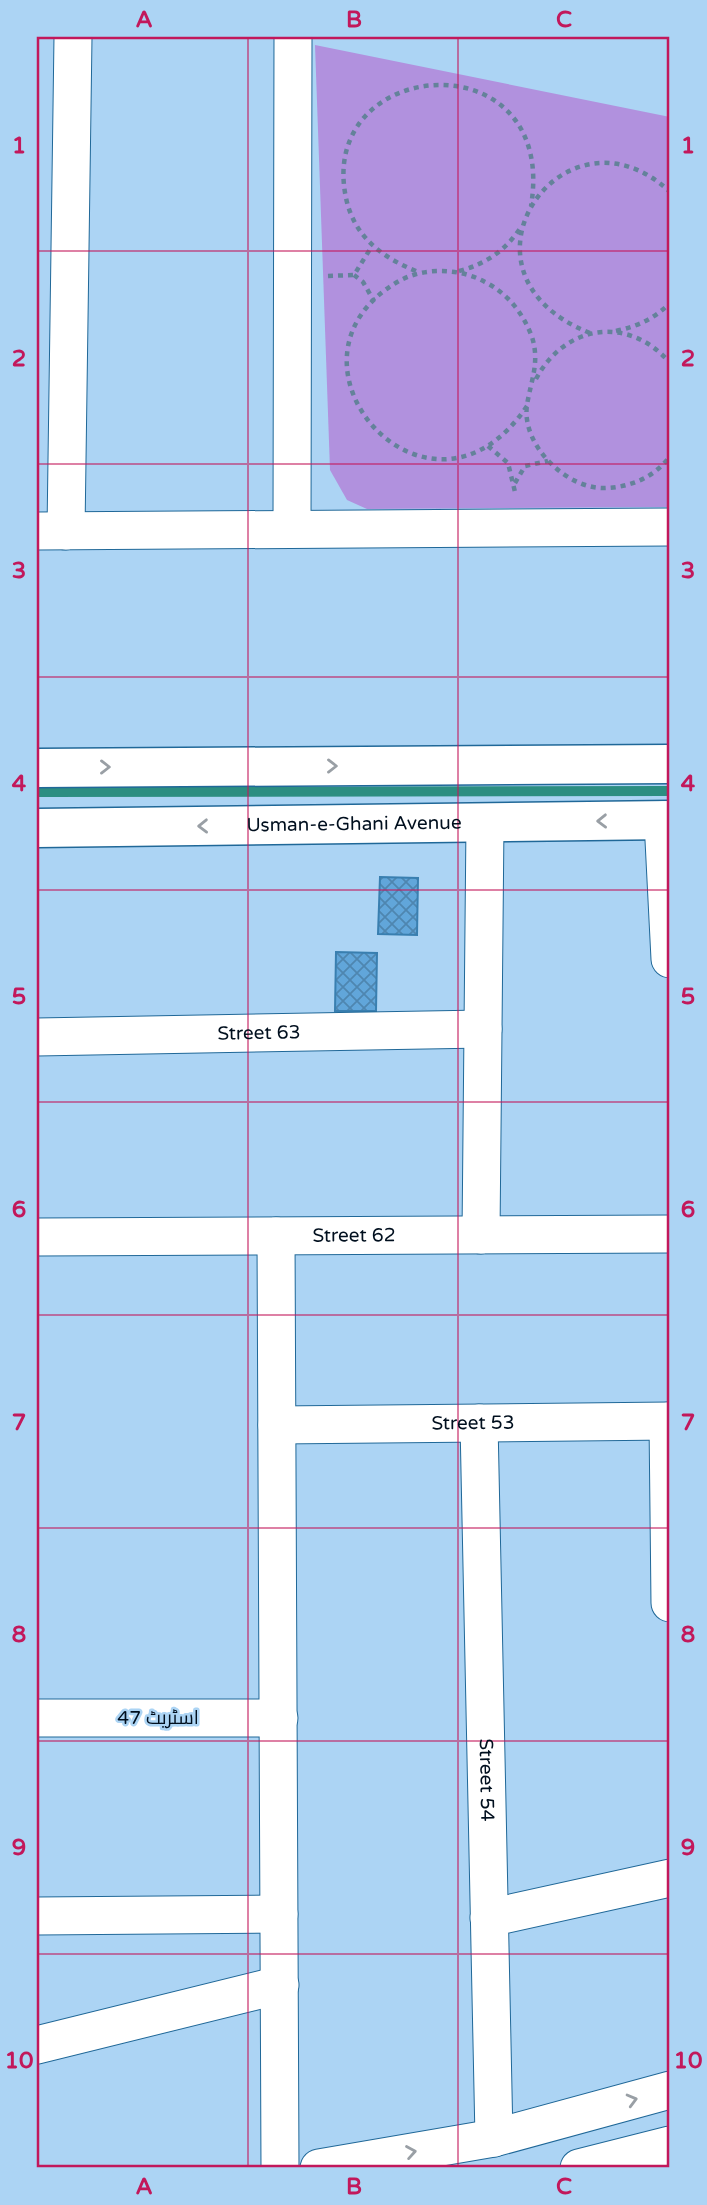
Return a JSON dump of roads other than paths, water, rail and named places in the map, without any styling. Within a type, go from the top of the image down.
[{"type":"main road","points":[[37,768],[670,764]]},
{"type":"main road","name":"Usman-e-Ghani Avenue","points":[[37,828],[667,820]]},
{"type":"street","points":[[73,37],[51,531],[670,527]]},
{"type":"street","points":[[292,530],[293,37]]},
{"type":"street","points":[[667,820],[670,959]]},
{"type":"street","points":[[481,1235],[485,823]]},
{"type":"street","name":"Street 63","points":[[37,1037],[483,1029]]},
{"type":"street","name":"Street 62","points":[[37,1237],[670,1234]]},
{"type":"street","points":[[276,1236],[280,2168]]},
{"type":"street","points":[[669,1421],[670,1603]]},
{"type":"street","name":"Street 53","points":[[277,1425],[669,1421]]},
{"type":"street","name":"Street 54","points":[[479,1423],[494,2138]]},
{"type":"street","name":"اسٹریٹ 47","points":[[37,1718],[279,1718]]},
{"type":"street","points":[[489,1918],[670,1878]]},
{"type":"street","points":[[37,1916],[279,1914]]},
{"type":"street","points":[[37,2045],[280,1984]]},
{"type":"street","points":[[319,2168],[494,2138],[670,2090]]},
{"type":"street","points":[[579,2168],[670,2146]]},
{"type":"waterway","points":[[37,792],[670,791]]}]
